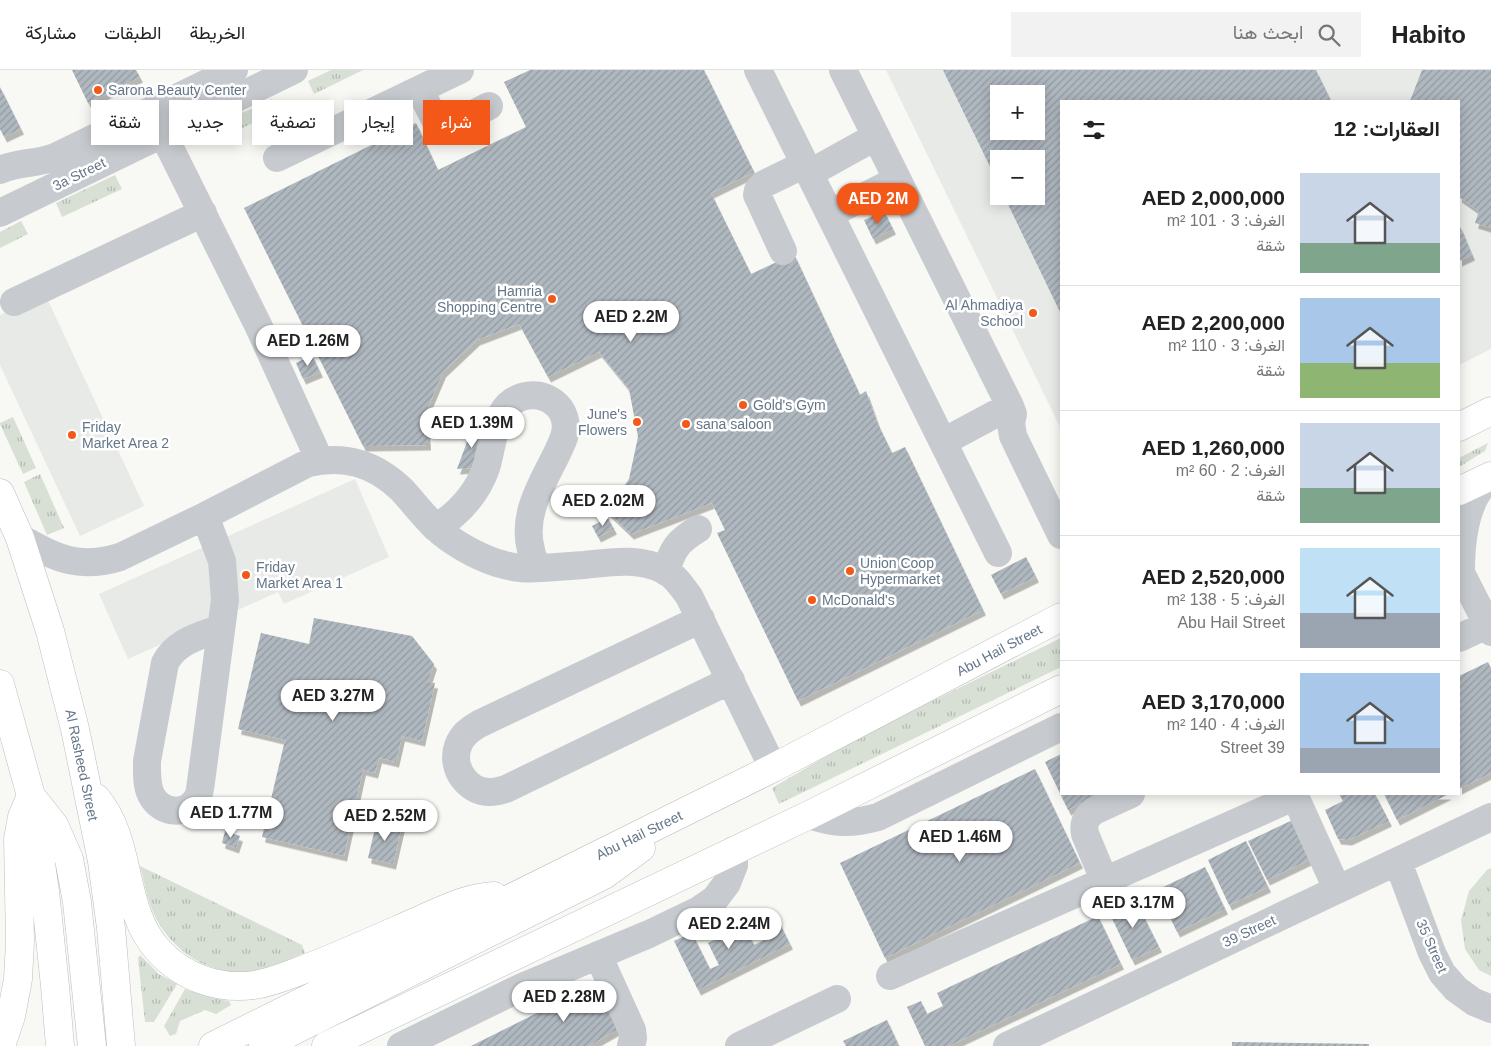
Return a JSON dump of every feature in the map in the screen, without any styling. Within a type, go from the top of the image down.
[{"type":"main road","points":[[1460,426],[1491,411]]},
{"type":"main road","points":[[1460,491],[1490,477]]},
{"type":"main road","name":"Al Rasheed Street","points":[[0,493],[20,538],[50,631],[75,729],[103,870],[111,928],[121,1046]]},
{"type":"main road","name":"Abu Hail Street","points":[[213,1046],[773,768],[1060,618]]},
{"type":"main road","points":[[0,684],[31,796],[46,900],[60,1046]]},
{"type":"main road","points":[[326,1046],[809,815],[1060,690]]},
{"type":"main road","points":[[87,787],[109,815],[116,829],[138,917],[146,934],[158,950],[186,973],[220,985],[245,986],[270,981],[321,963],[464,902],[491,896],[518,896]]},
{"type":"main road","points":[[0,1046],[11,1016],[18,980],[20,942],[18,839],[22,817],[31,796]]},
{"type":"main road","points":[[31,796],[54,824],[69,859],[78,902],[92,1046]]},
{"type":"main road","points":[[263,1046],[604,875],[649,841],[668,821]]},
{"type":"main road","points":[[361,1046],[380,1036],[388,1029],[400,1011]]},
{"type":"street","points":[[0,170],[55,157],[234,70]]},
{"type":"street","name":"3a Street","points":[[0,213],[294,70]]},
{"type":"street","points":[[277,158],[424,82],[460,70]]},
{"type":"street","points":[[758,70],[998,553]]},
{"type":"street","points":[[843,70],[1012,410],[1030,428],[1060,492]]},
{"type":"street","points":[[424,82],[429,100]]},
{"type":"street","points":[[163,134],[258,325],[320,460]]},
{"type":"street","points":[[783,251],[757,195],[758,190],[764,184],[807,169],[876,136]]},
{"type":"street","points":[[830,214],[897,180]]},
{"type":"street","points":[[14,302],[203,213]]},
{"type":"street","points":[[436,528],[451,518],[472,495],[486,468],[501,415],[510,403],[523,395],[537,394],[551,399],[561,410],[566,424],[564,438],[536,496],[530,518],[529,534],[531,549],[537,568]]},
{"type":"street","points":[[943,442],[1012,410]]},
{"type":"street","points":[[1012,410],[1011,423],[1014,436],[1060,533]]},
{"type":"street","points":[[20,538],[70,561],[86,563],[105,561],[120,556],[205,516],[308,463],[320,460],[344,459],[366,465],[401,489],[436,528],[475,553],[497,562],[519,568],[537,568],[632,561],[650,564],[678,580],[701,619],[773,768]]},
{"type":"street","points":[[1460,638],[1489,628],[1460,570],[1466,523],[1473,500],[1490,477]]},
{"type":"street","points":[[205,516],[222,561],[225,600],[200,792],[190,806],[182,810],[166,809],[158,805],[153,798],[150,792],[147,772],[147,761],[165,663],[169,655],[182,644],[221,628]]},
{"type":"street","points":[[666,572],[670,556],[677,545],[685,536],[698,528]]},
{"type":"street","points":[[701,619],[472,728],[465,733],[457,747],[456,764],[462,778],[475,789],[491,792],[506,789],[730,680]]},
{"type":"street","points":[[809,815],[826,821],[843,823],[861,822],[878,817],[1060,727]]},
{"type":"street","points":[[1105,882],[1085,834],[1085,821],[1088,815],[1094,811],[1129,795]]},
{"type":"street","points":[[890,976],[1105,882],[1295,795],[1337,889]]},
{"type":"street","name":"39 Street","points":[[1016,1044],[1491,816]]},
{"type":"street","points":[[401,1046],[520,988],[649,934],[699,910],[715,899],[727,883],[734,865],[734,850]]},
{"type":"street","name":"35 Street","points":[[1398,862],[1432,953],[1442,972],[1456,990],[1474,1002],[1491,1009]]},
{"type":"street","points":[[598,955],[632,1030],[631,1046]]},
{"type":"street","points":[[739,1046],[837,999]]},
{"type":"shaded area","name":"Al Ahmadiya School","points":[[886,70],[1491,70],[1491,349],[1460,364],[1460,100],[1060,100],[1060,427]]},
{"type":"shaded area","name":"Friday Market Area 2","points":[[45,294],[144,506],[80,536],[0,365],[0,315]]},
{"type":"shaded area","name":"Friday Market Area 1","points":[[355,479],[389,557],[284,604],[278,592],[128,659],[99,594]]},
{"type":"green space","points":[[331,70],[363,70],[314,94],[308,81]]},
{"type":"green space","points":[[252,108],[252,123],[242,128],[242,113]]},
{"type":"green space","points":[[115,175],[122,189],[62,217],[56,203]]},
{"type":"green space","points":[[21,221],[28,234],[0,248],[0,232]]},
{"type":"green space","points":[[13,417],[36,468],[23,474],[0,424]]},
{"type":"green space","points":[[1488,443],[1485,451],[1460,466],[1460,457]]},
{"type":"green space","points":[[40,474],[64,528],[47,535],[24,482]]},
{"type":"green space","points":[[1060,638],[1060,667],[779,804],[772,788],[861,736]]},
{"type":"green space","points":[[140,866],[302,945],[305,953],[258,970],[224,971],[208,966],[180,948],[158,922],[149,902]]},
{"type":"green space","points":[[1491,868],[1491,976],[1479,970],[1465,949],[1461,920],[1469,891],[1487,870]]},
{"type":"green space","points":[[140,955],[159,974],[177,984],[154,1022],[145,1022],[138,958]]},
{"type":"green space","points":[[185,989],[212,998],[229,1001],[231,1005],[216,1014],[205,1010],[180,1021],[176,1034],[170,1036],[164,1026]]},
{"type":"building","name":"Sarona Beauty Center","points":[[72,70],[136,70],[140,77],[88,103]]},
{"type":"building","name":"Hamria Shopping Centre","points":[[530,70],[704,70],[754,172],[711,193],[751,274],[794,254],[860,395],[866,391],[877,422],[892,453],[905,447],[983,610],[798,701],[717,533],[725,530],[712,503],[631,534],[607,511],[629,479],[638,437],[629,389],[599,352],[548,377],[519,324],[477,340],[443,372],[426,412],[428,445],[363,446],[244,208],[371,145],[413,145],[413,124],[416,123],[423,138],[423,145],[426,145],[438,170],[490,145],[526,127],[504,82]]},
{"type":"building","points":[[943,70],[1316,70],[1331,100],[1060,100],[1060,312],[1008,205],[1045,205],[1045,150],[990,150],[990,167]]},
{"type":"building","points":[[1422,70],[1491,70],[1491,228],[1475,223],[1479,211],[1460,198],[1460,100],[1410,100]]},
{"type":"building","points":[[0,87],[21,129],[4,137],[0,129]]},
{"type":"building","points":[[884,211],[893,229],[873,239],[864,220]]},
{"type":"building","points":[[1460,226],[1472,255],[1460,261]]},
{"type":"building","points":[[312,355],[320,372],[303,379],[296,363]]},
{"type":"building","points":[[487,430],[473,468],[457,469],[471,431]]},
{"type":"building","points":[[608,518],[614,529],[598,537],[592,526]]},
{"type":"building","points":[[1026,557],[1036,577],[1001,594],[991,575]]},
{"type":"building","points":[[314,618],[412,636],[434,664],[428,682],[435,683],[422,741],[402,736],[396,762],[379,758],[375,773],[363,770],[344,856],[262,837],[285,740],[238,729],[261,633],[309,644]]},
{"type":"building","points":[[1488,662],[1491,668],[1491,773],[1460,788],[1460,676]]},
{"type":"building","points":[[1060,754],[1060,793],[1045,762]]},
{"type":"building","points":[[1035,769],[1080,863],[885,958],[840,863]]},
{"type":"building","points":[[1061,795],[1098,795],[1068,810]]},
{"type":"building","points":[[1340,795],[1376,795],[1389,821],[1349,840],[1338,839],[1325,810],[1343,801]]},
{"type":"building","points":[[1384,795],[1447,795],[1397,820]]},
{"type":"building","points":[[1299,817],[1317,856],[1267,880],[1248,841]]},
{"type":"building","points":[[377,820],[402,825],[393,864],[368,858]]},
{"type":"building","points":[[225,831],[240,836],[236,848],[222,843]]},
{"type":"building","points":[[1246,841],[1268,887],[1229,905],[1208,860]]},
{"type":"building","points":[[1205,867],[1225,909],[1177,932],[1157,890]]},
{"type":"building","points":[[1134,897],[1159,947],[1132,960],[1108,910]]},
{"type":"building","points":[[737,911],[754,945],[766,939],[761,929],[778,920],[790,944],[698,990],[674,941],[692,933],[710,969],[719,965],[708,943],[727,934],[720,920]]},
{"type":"building","points":[[1098,916],[1121,964],[949,1046],[925,1046],[907,1007],[921,1001],[927,1014],[943,1006],[937,993]]},
{"type":"building","points":[[599,980],[622,1027],[589,1046],[471,1046],[565,999]]},
{"type":"building","points":[[887,1020],[899,1046],[846,1046],[843,1041]]},
{"type":"building","points":[[1232,1042],[1369,1044],[1369,1046],[1232,1046]]},
{"type":"place","name":"Sarona Beauty Center","points":[[98,90]]},
{"type":"place","name":"Hamria Shopping Centre","points":[[552,299]]},
{"type":"place","name":"Al Ahmadiya School","points":[[1033,313]]},
{"type":"place","name":"Gold's Gym","points":[[743,405]]},
{"type":"place","name":"June's Flowers","points":[[637,422]]},
{"type":"place","name":"sana saloon","points":[[686,424]]},
{"type":"place","name":"Friday Market Area 2","points":[[72,435]]},
{"type":"place","name":"Union Coop Hypermarket","points":[[850,571]]},
{"type":"place","name":"Friday Market Area 1","points":[[246,575]]},
{"type":"place","name":"McDonald's","points":[[812,600]]}]
